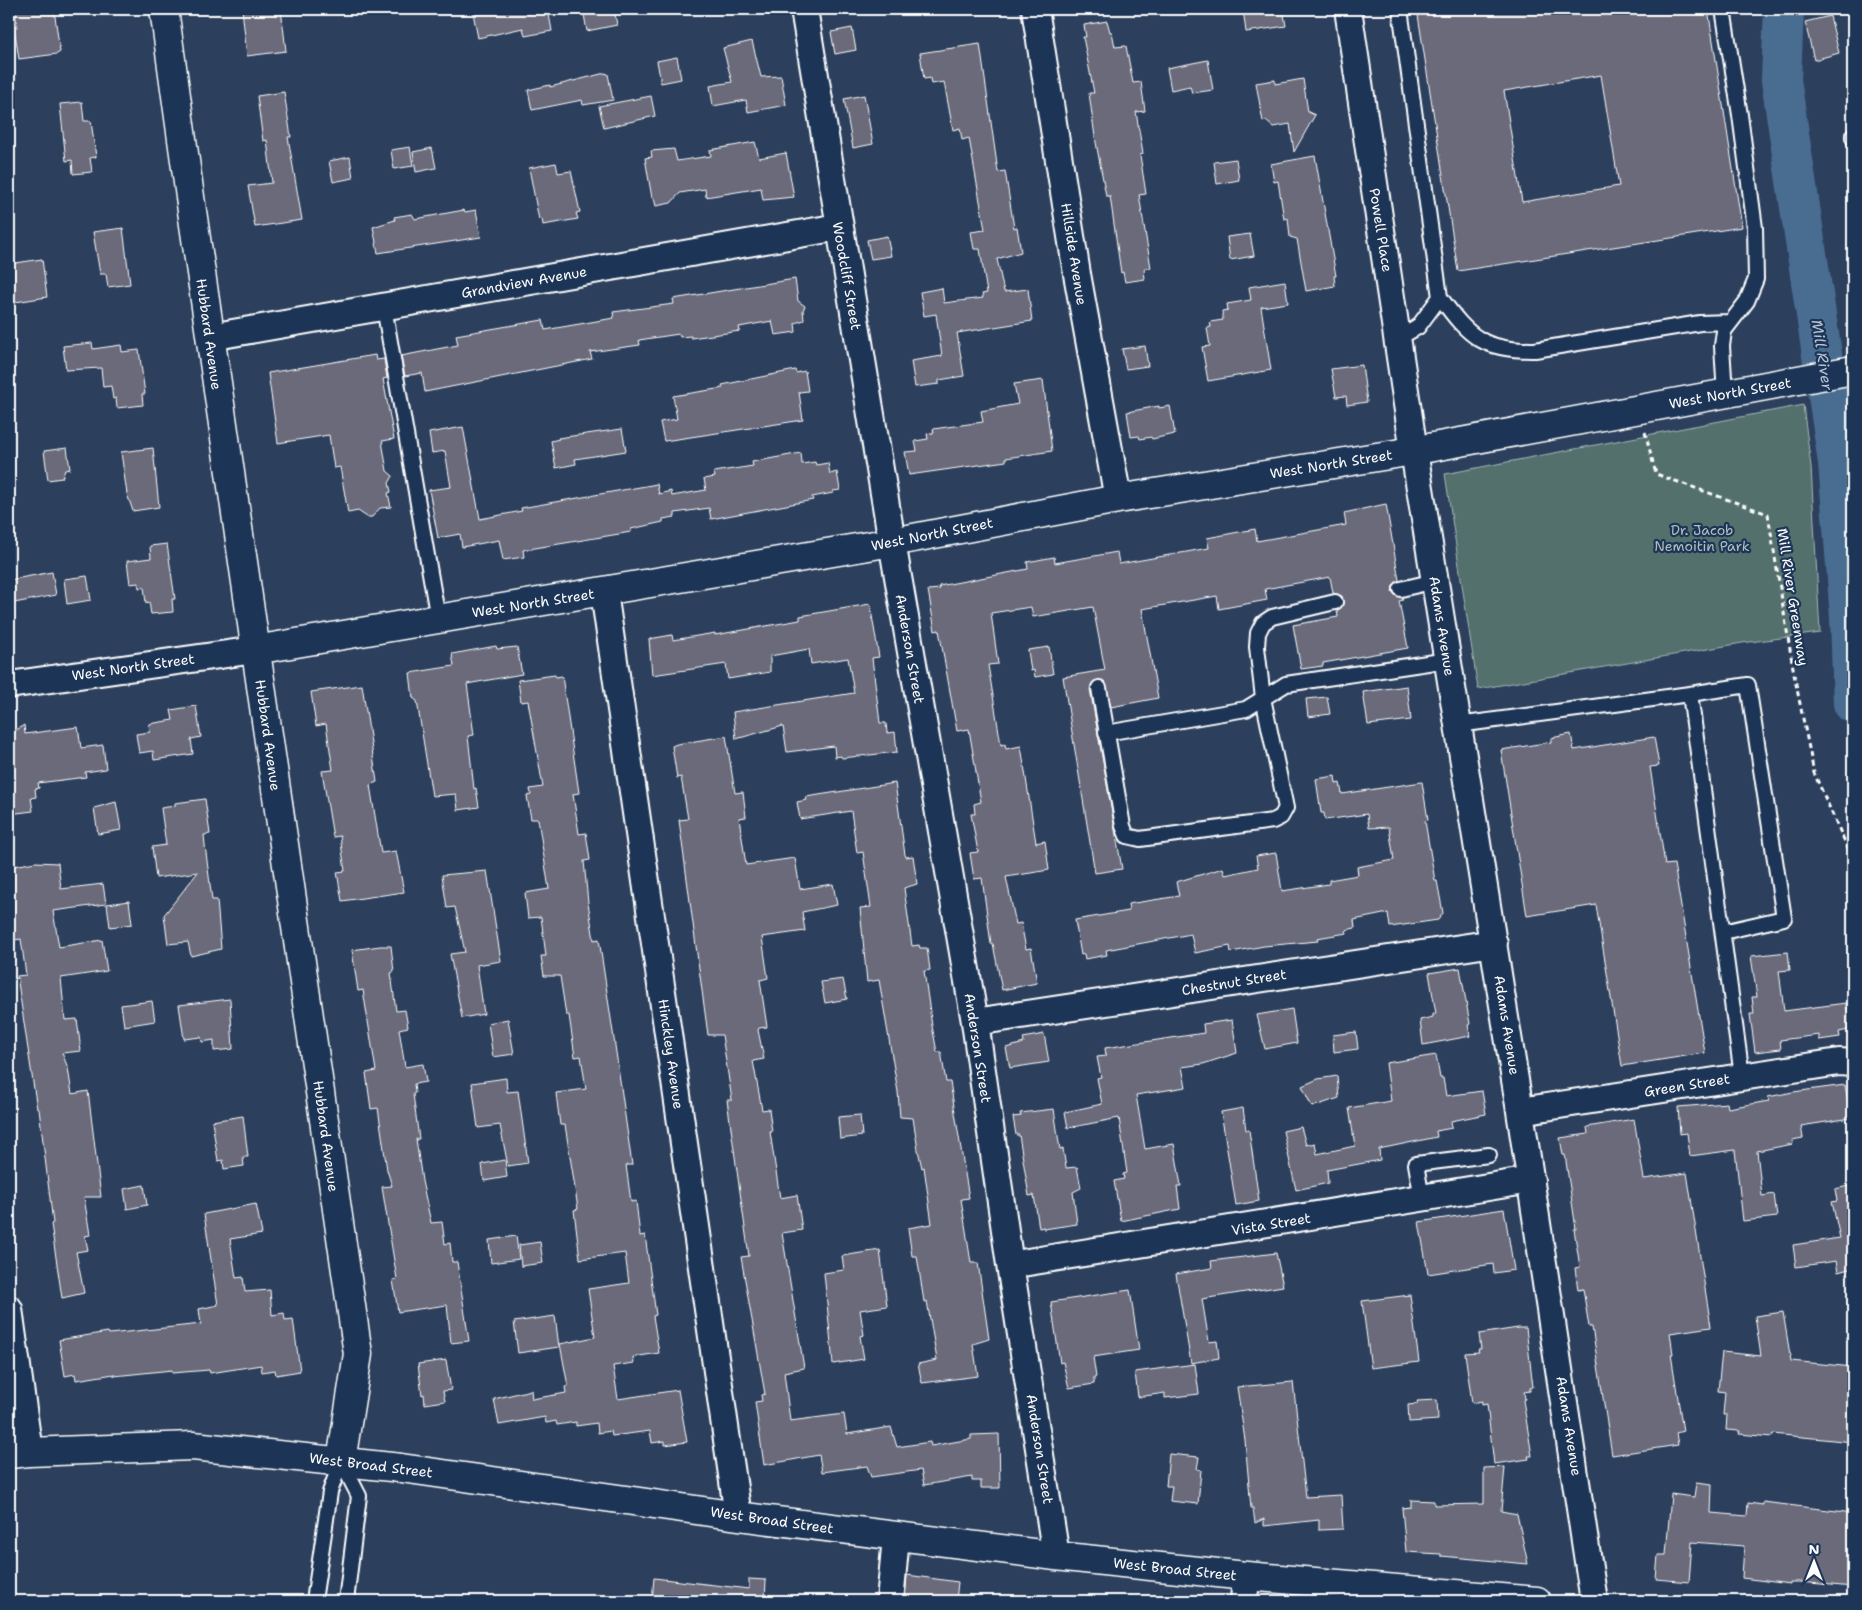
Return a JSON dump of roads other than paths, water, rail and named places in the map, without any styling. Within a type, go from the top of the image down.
[{"type":"street","name":"Hubbard Avenue","points":[[164,9],[358,1354],[341,1461]]},
{"type":"street","name":"Woodcliff Street","points":[[804,9],[892,542]]},
{"type":"street","name":"Hillside Avenue","points":[[1035,9],[1077,274],[1118,499]]},
{"type":"street","name":"Powell Place","points":[[1348,9],[1414,450]]},
{"type":"street","name":"Grandview Avenue","points":[[210,337],[839,227]]},
{"type":"street","name":"West North Street","points":[[9,685],[255,650],[604,592],[892,542],[1118,499],[1414,450],[1853,370]]},
{"type":"street","name":"Adams Avenue","points":[[1414,450],[1494,943],[1594,1601]]},
{"type":"street","name":"Anderson Street","points":[[892,542],[975,1022],[1010,1265],[1056,1556]]},
{"type":"street","name":"Hinckley Avenue","points":[[604,592],[738,1516]]},
{"type":"street","name":"Chestnut Street","points":[[975,1022],[1494,943]]},
{"type":"street","name":"Green Street","points":[[1520,1111],[1742,1076],[1840,1062],[1853,1063]]},
{"type":"street","name":"Vista Street","points":[[1010,1265],[1531,1180]]},
{"type":"street","points":[[9,1309],[19,1453]]},
{"type":"street","name":"West Broad Street","points":[[19,1453],[193,1446],[341,1461],[896,1537],[1056,1556],[1245,1589],[1537,1601]]},
{"type":"street","points":[[890,1601],[896,1537]]},
{"type":"lane","points":[[1400,9],[1440,297],[1466,329],[1479,340],[1494,347],[1513,350],[1535,350],[1700,323],[1729,322]]},
{"type":"lane","points":[[1723,9],[1755,228],[1754,286],[1747,301],[1729,322],[1724,331],[1722,346],[1725,394]]},
{"type":"lane","points":[[1397,339],[1418,327],[1440,297]]},
{"type":"lane","points":[[384,307],[438,619]]},
{"type":"lane","points":[[1401,588],[1435,581]]},
{"type":"lane","points":[[1099,688],[1124,833],[1127,836],[1140,838],[1273,821],[1281,817],[1286,808],[1262,698],[1257,647],[1258,633],[1263,623],[1272,617],[1335,602]]},
{"type":"lane","points":[[1106,733],[1226,714],[1246,709],[1286,684],[1448,660]]},
{"type":"lane","points":[[1458,725],[1748,685],[1784,918],[1723,932]]},
{"type":"lane","points":[[1690,694],[1742,1076]]},
{"type":"lane","points":[[1422,1199],[1416,1164],[1490,1155]]},
{"type":"lane","points":[[314,1601],[330,1492],[341,1461]]},
{"type":"lane","points":[[341,1461],[359,1496],[346,1601]]},
{"type":"waterway","name":"Mill River","points":[[1784,9],[1781,80],[1838,462],[1850,617],[1853,703]]},
{"type":"park label","name":"Dr. Jacob Nemoitin Park","points":[[1702,538]]}]
